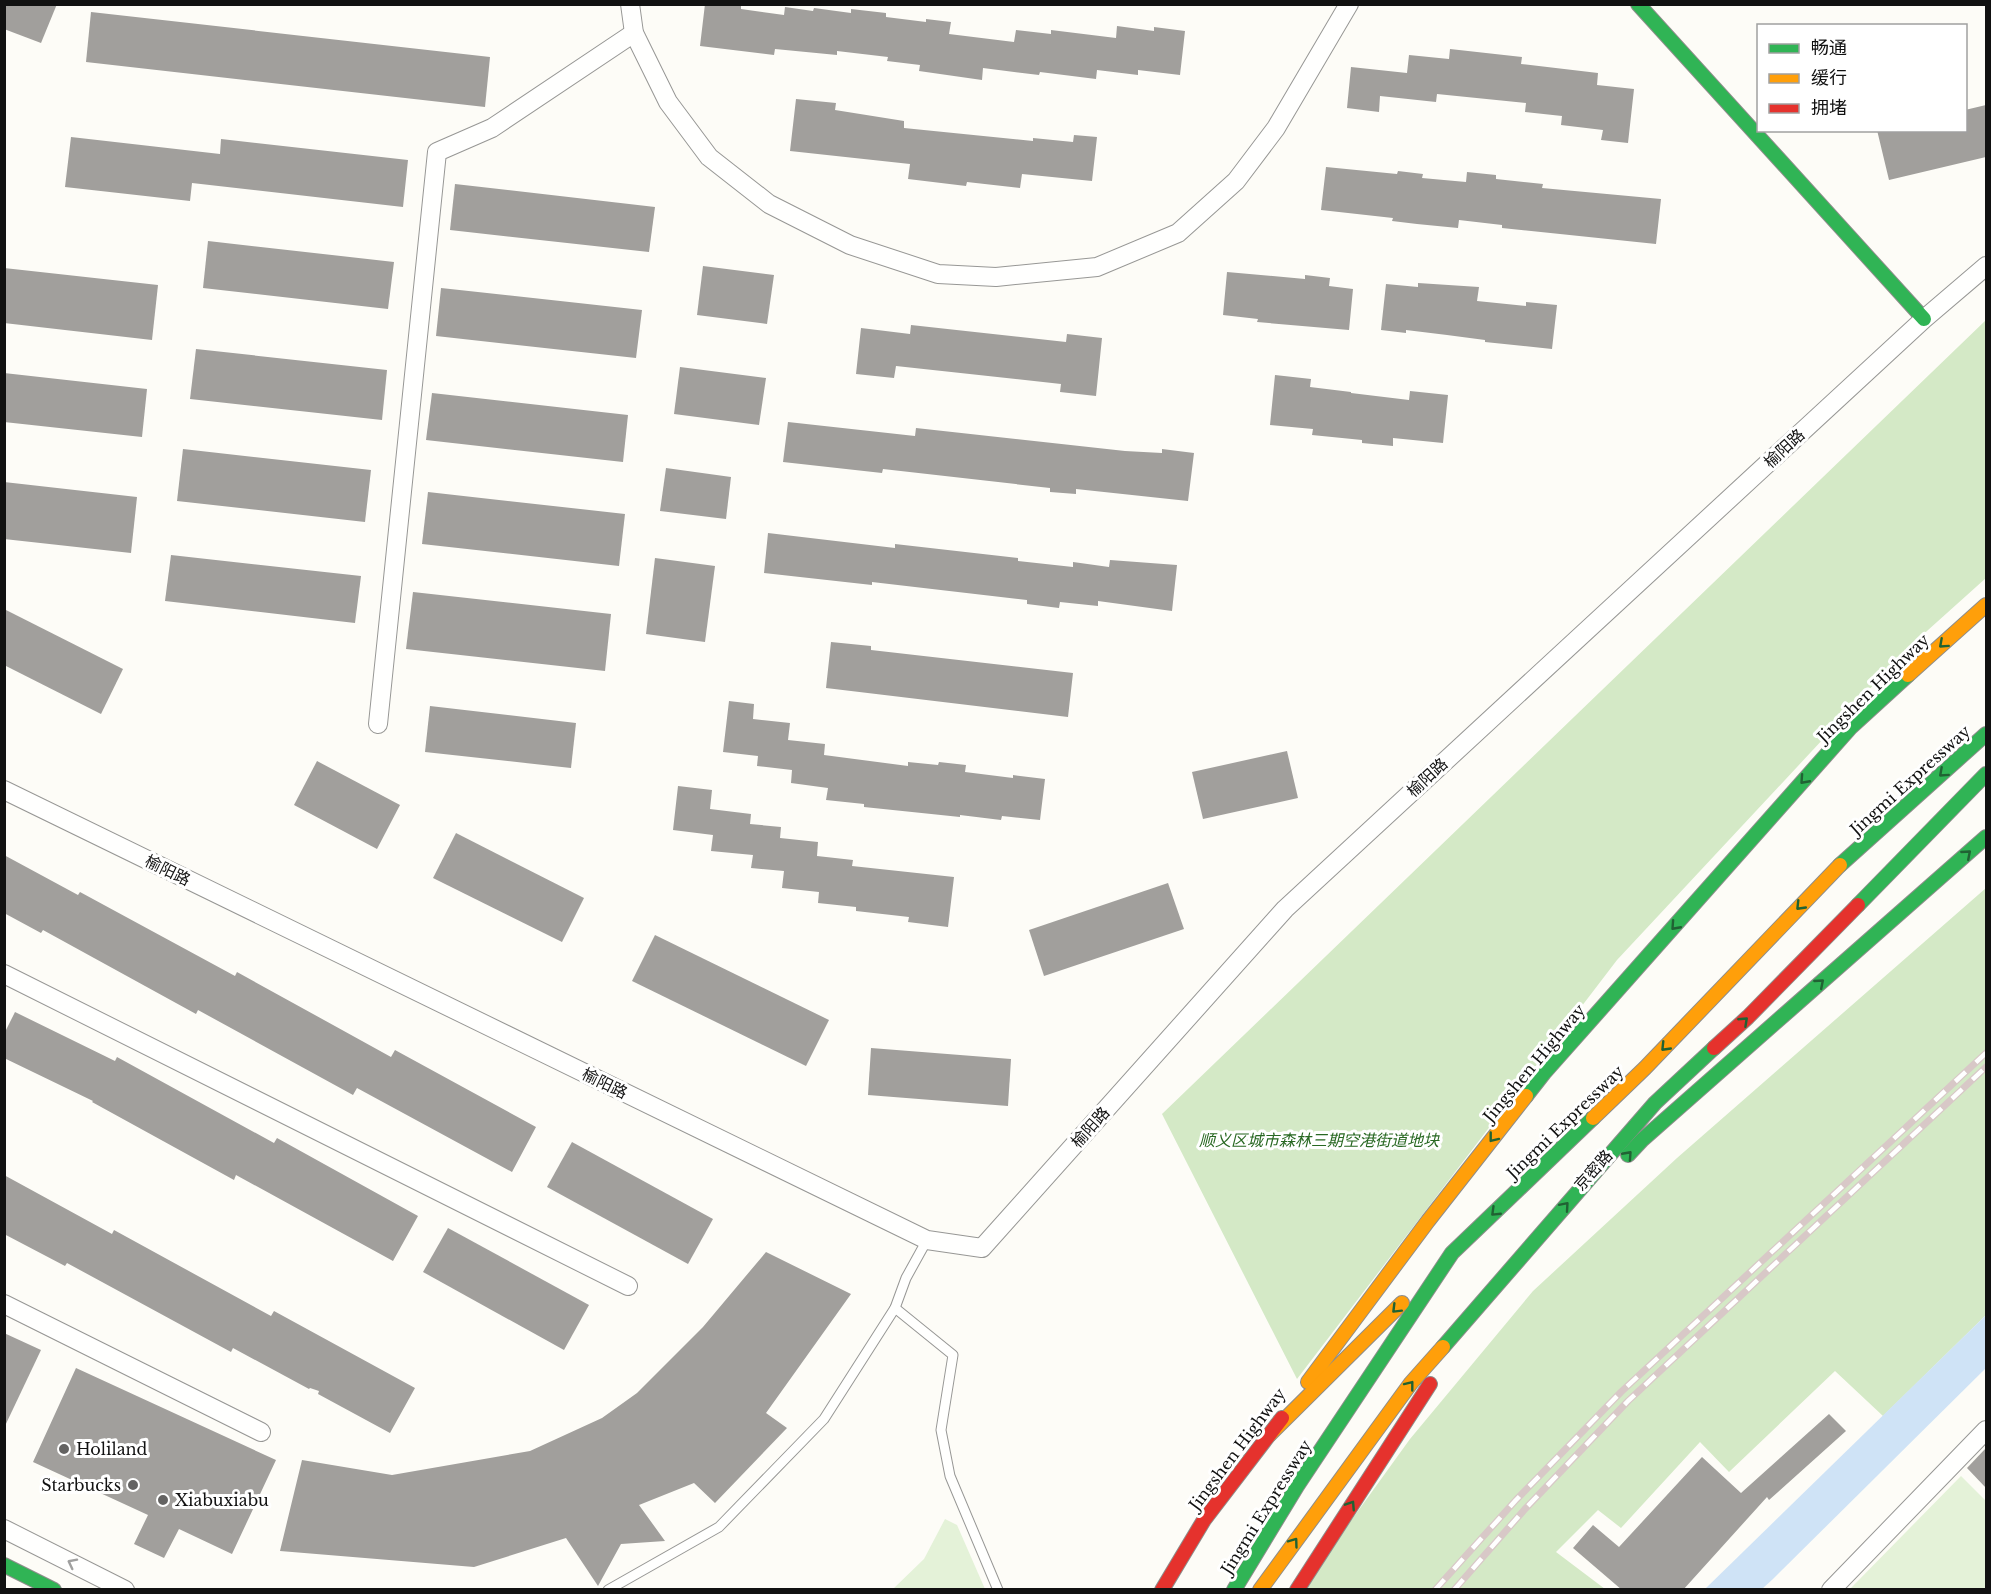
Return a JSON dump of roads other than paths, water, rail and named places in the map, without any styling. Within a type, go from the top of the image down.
[{"type":"main road","points":[[1638,4],[1924,320]]},
{"type":"main road","name":"Jingshen Highway","points":[[1162,1590],[1204,1520],[1346,1328],[1544,1073],[1851,727],[1986,605]]},
{"type":"main road","name":"Jingmi Expressway","points":[[1234,1590],[1297,1486],[1452,1253],[1645,1068],[1837,868],[1986,734]]},
{"type":"main road","points":[[1260,1590],[1411,1383],[1655,1103],[1748,1017],[1986,774]]},
{"type":"main road","name":"京密路","points":[[1297,1590],[1409,1414],[1439,1372],[1642,1140],[1986,837]]},
{"type":"main road","points":[[1269,1435],[1452,1253]]},
{"type":"main road","points":[[1439,1372],[1452,1336]]},
{"type":"main road","points":[[4,1565],[54,1590]]},
{"type":"street","points":[[630,4],[634,33],[668,102],[709,158],[769,204],[850,245],[938,274],[996,277],[1097,267],[1178,233],[1236,181],[1269,136],[1348,4]]},
{"type":"street","points":[[378,724],[437,152],[492,129],[634,33]]},
{"type":"street","name":"榆阳路","points":[[4,790],[927,1240],[982,1248],[1285,909],[1924,320],[1986,266]]},
{"type":"street","points":[[4,974],[627,1286]]},
{"type":"street","points":[[4,1304],[261,1432]]},
{"type":"street","points":[[1830,1590],[1986,1430]]},
{"type":"street","points":[[4,1529],[124,1590]]},
{"type":"lane","points":[[609,1590],[719,1527],[824,1419],[894,1308],[906,1278],[927,1240]]},
{"type":"lane","points":[[894,1308],[954,1355],[941,1430],[950,1476],[998,1590]]},
{"type":"water","points":[[1986,1315],[1986,1368],[1773,1579],[1762,1589],[1705,1589]]},
{"type":"railway","points":[[1435,1590],[1516,1500],[1621,1392],[1986,1053]]},
{"type":"railway","points":[[1454,1590],[1525,1509],[1628,1401],[1986,1067]]},
{"type":"place","name":"Holiland","points":[[64,1449]]},
{"type":"place","name":"Starbucks","points":[[133,1485]]},
{"type":"place","name":"Xiabuxiabu","points":[[163,1500]]},
{"type":"park label","name":"顺义区城市森林三期空港街道地块","points":[[1319,1140]]}]
